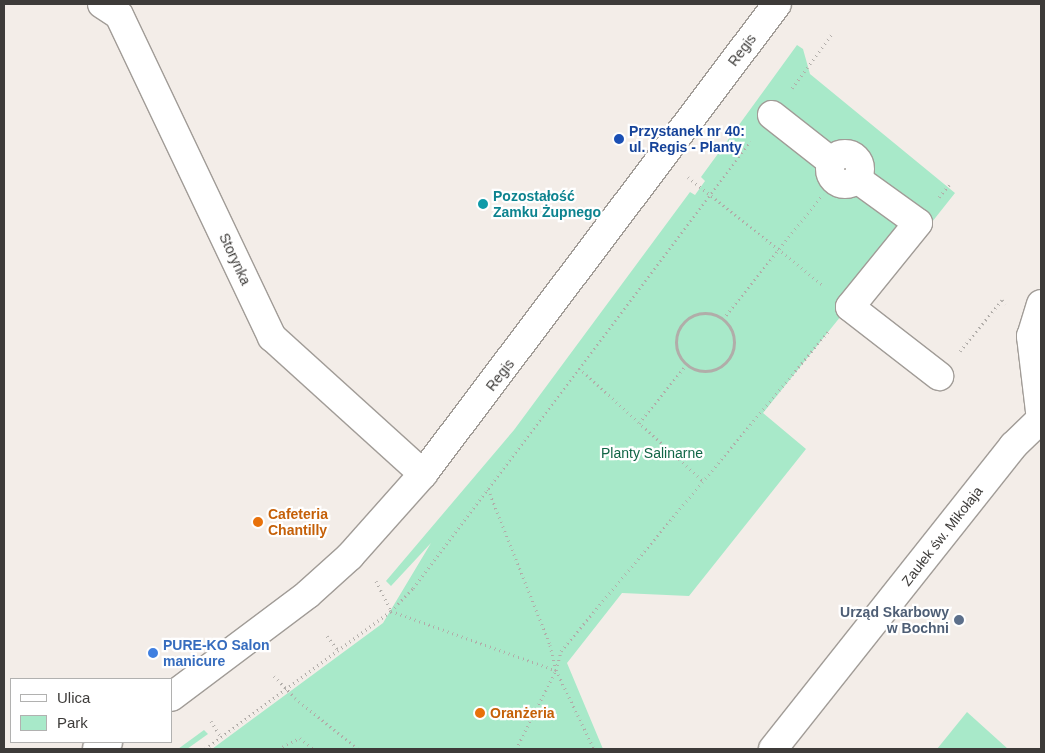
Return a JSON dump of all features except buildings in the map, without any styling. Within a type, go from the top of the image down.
[{"type":"street","name":"Storynka","points":[[102,4],[119,15],[272,337],[423,474]]},
{"type":"street","name":"Regis","points":[[172,696],[308,594],[350,556],[423,474],[777,4]]},
{"type":"street","points":[[772,114],[841,173],[918,223],[850,307],[939,376]]},
{"type":"street","points":[[1041,304],[1031,336],[1041,420]]},
{"type":"street","name":"Zaułek św. Mikołaja","points":[[773,749],[1013,446],[1041,420]]},
{"type":"path","points":[[205,749],[391,610],[413,588],[831,35]]},
{"type":"path","points":[[723,319],[841,173]]},
{"type":"path","points":[[516,749],[556,670],[561,651],[850,307],[696,183]]},
{"type":"path","points":[[939,376],[1002,300]]},
{"type":"path","points":[[703,312],[723,319],[732,330],[734,345],[729,358],[718,368],[706,371],[687,364],[676,347],[677,334],[683,322],[703,312]]},
{"type":"path","points":[[638,423],[687,364]]},
{"type":"path","points":[[579,368],[703,481]]},
{"type":"path","points":[[488,489],[550,645],[556,670],[593,749]]},
{"type":"path","points":[[376,581],[391,610],[556,670]]},
{"type":"path","points":[[327,636],[338,650]]},
{"type":"path","points":[[274,676],[286,690],[358,749]]},
{"type":"path","points":[[211,721],[222,737]]},
{"type":"path","points":[[278,749],[300,738],[314,749]]},
{"type":"green space","name":"Planty Salinarne","points":[[797,45],[803,49],[810,74],[955,193],[867,304],[845,311],[763,413],[806,449],[689,596],[622,593],[567,663],[603,749],[212,749],[383,623],[431,543],[391,586],[386,581],[514,430],[690,192],[695,195],[705,181],[701,177]]},
{"type":"green space","points":[[967,712],[1008,749],[937,749]]},
{"type":"green space","points":[[204,730],[208,734],[187,749],[178,749]]},
{"type":"place","name":"Przystanek nr 40: ul. Regis - Planty","points":[[619,139]]},
{"type":"place","name":"Pozostałość Zamku Żupnego","points":[[483,204]]},
{"type":"place","name":"Cafeteria Chantilly","points":[[258,522]]},
{"type":"place","name":"Urząd Skarbowy w Bochni","points":[[959,620]]},
{"type":"place","name":"PURE-KO Salon manicure","points":[[153,653]]},
{"type":"place","name":"Oranżeria","points":[[480,713]]}]
